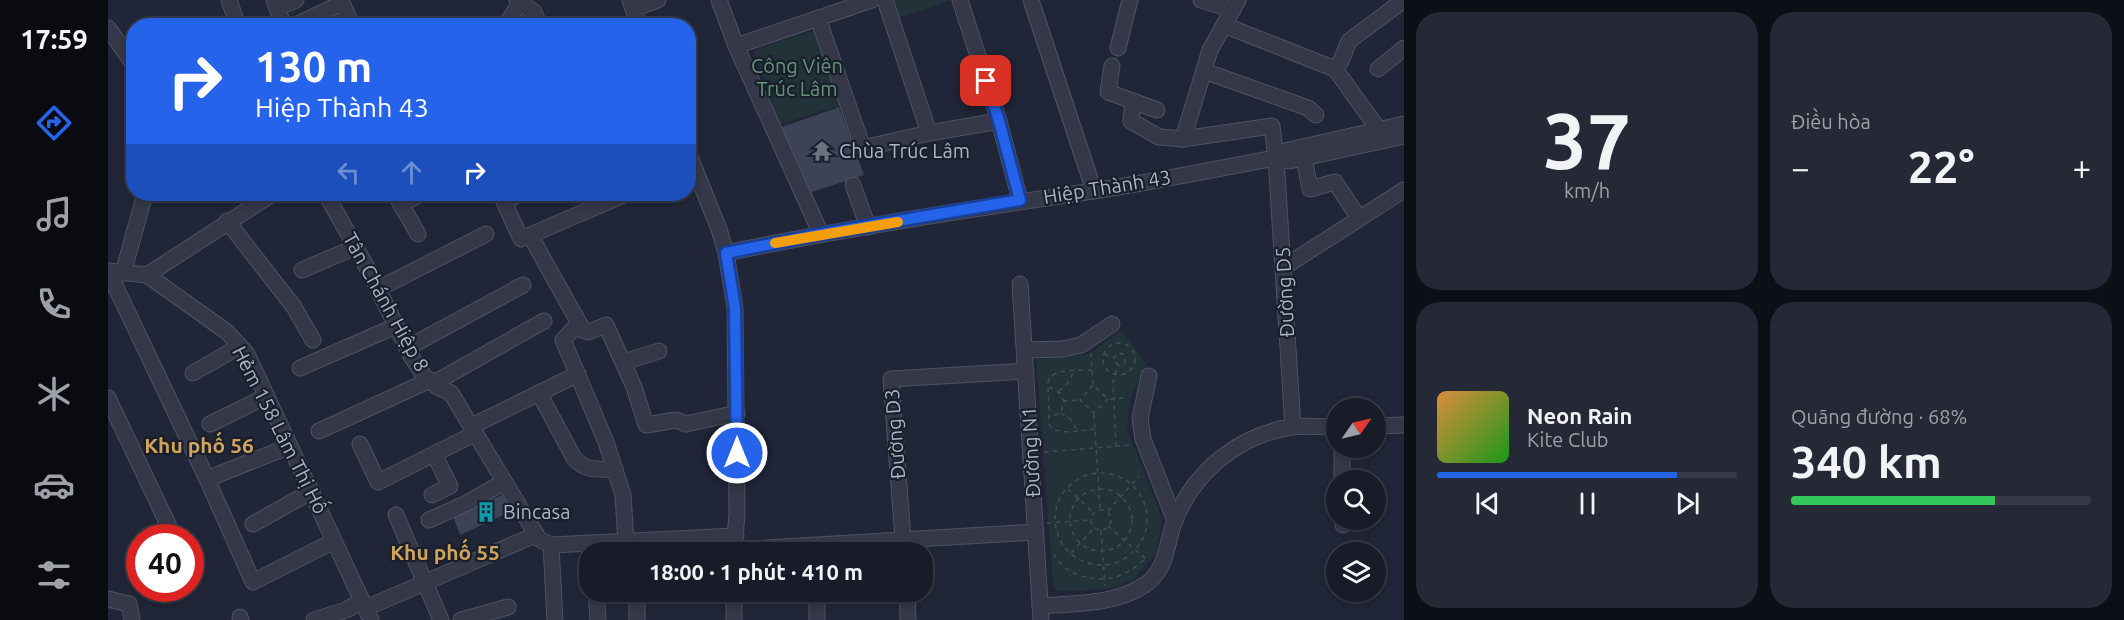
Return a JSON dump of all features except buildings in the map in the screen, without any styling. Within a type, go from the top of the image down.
[{"type":"street","points":[[230,0],[236,18]]},
{"type":"street","points":[[282,14],[296,0]]},
{"type":"street","points":[[631,4],[658,0]]},
{"type":"street","points":[[719,0],[736,46],[821,234]]},
{"type":"street","points":[[736,46],[872,0]]},
{"type":"street","points":[[885,0],[929,133]]},
{"type":"street","points":[[960,0],[999,121],[1020,200]]},
{"type":"street","points":[[1031,0],[1094,191]]},
{"type":"street","points":[[1118,48],[1131,0]]},
{"type":"street","points":[[1133,102],[1131,121],[1159,137],[1183,138],[1210,50],[1235,5],[1201,0]]},
{"type":"street","points":[[1335,69],[1349,41],[1404,0]]},
{"type":"street","points":[[510,18],[520,1],[534,12],[537,18]]},
{"type":"street","points":[[282,14],[342,2],[349,18]]},
{"type":"street","points":[[818,18],[863,148],[929,133],[999,121]]},
{"type":"street","points":[[1224,25],[1335,69],[1379,130]]},
{"type":"street","points":[[108,28],[126,54]]},
{"type":"street","points":[[1377,69],[1404,48]]},
{"type":"street","points":[[1112,66],[1108,92],[1157,110]]},
{"type":"street","points":[[1204,71],[1308,108],[1316,115]]},
{"type":"street","name":"Hiệp Thành 43","points":[[1276,158],[1285,152],[1404,124]]},
{"type":"street","name":"Đường D5","points":[[1183,138],[1272,126],[1284,267],[1293,427]]},
{"type":"street","name":"Hiệp Thành 43","points":[[726,253],[821,234],[1020,200],[1094,191],[1276,158],[1289,161],[1404,136]]},
{"type":"street","points":[[1304,158],[1310,189],[1335,182],[1359,218]]},
{"type":"street","points":[[696,174],[719,229],[726,253],[735,308],[735,542]]},
{"type":"street","points":[[853,185],[868,227]]},
{"type":"street","points":[[1284,267],[1404,190]]},
{"type":"street","points":[[142,201],[113,272],[253,582],[334,541]]},
{"type":"street","points":[[113,272],[147,275],[260,201]]},
{"type":"street","name":"Tân Chánh Hiệp 8","points":[[330,201],[424,376],[451,393],[535,535],[551,545]]},
{"type":"street","points":[[399,201],[418,234]]},
{"type":"street","points":[[506,201],[504,202],[522,239],[531,237],[606,201]]},
{"type":"street","points":[[227,221],[294,307],[314,340]]},
{"type":"street","points":[[378,289],[486,234]]},
{"type":"street","points":[[531,237],[585,332],[606,325],[624,362],[646,425],[676,420],[686,424],[736,413]]},
{"type":"street","points":[[302,270],[356,247]]},
{"type":"street","name":"Hẻm 158 Lâm Thị Hố","points":[[147,275],[227,332],[247,354],[366,609]]},
{"type":"street","name":"Đường N1","points":[[1020,284],[1040,613]]},
{"type":"street","points":[[407,348],[523,285]]},
{"type":"street","points":[[319,431],[432,382],[544,321]]},
{"type":"street","points":[[579,323],[563,340],[606,442],[623,495],[633,542]]},
{"type":"street","points":[[1025,350],[1062,349],[1081,345],[1112,324]]},
{"type":"street","points":[[300,368],[396,326]]},
{"type":"street","points":[[193,372],[240,346]]},
{"type":"street","points":[[624,362],[659,351]]},
{"type":"street","name":"Đường D3","points":[[904,542],[891,379],[1026,370]]},
{"type":"street","points":[[360,444],[378,482],[434,454],[539,393],[578,374]]},
{"type":"street","points":[[1149,376],[1140,418],[1145,444],[1175,521]]},
{"type":"street","points":[[539,393],[580,465],[586,469],[615,469]]},
{"type":"street","points":[[210,424],[267,396]]},
{"type":"street","points":[[108,398],[168,524]]},
{"type":"street","points":[[1386,426],[1404,426]]},
{"type":"street","points":[[1040,613],[1118,599],[1148,583],[1159,571],[1175,521],[1187,495],[1203,473],[1219,458],[1242,443],[1269,432],[1293,427],[1326,427]]},
{"type":"street","points":[[207,479],[290,446]]},
{"type":"street","points":[[432,495],[450,486],[434,454]]},
{"type":"street","points":[[429,520],[467,503],[504,482]]},
{"type":"street","points":[[253,525],[312,491]]},
{"type":"street","points":[[396,514],[441,620]]},
{"type":"street","points":[[933,542],[1036,528]]},
{"type":"street","points":[[314,620],[346,610],[366,609],[535,535]]},
{"type":"street","points":[[555,620],[551,545],[579,547]]},
{"type":"street","points":[[108,599],[129,604],[132,620]]},
{"type":"street","points":[[597,602],[598,620]]},
{"type":"street","points":[[637,602],[637,620]]},
{"type":"street","points":[[734,602],[734,620]]},
{"type":"street","points":[[817,602],[817,620]]},
{"type":"street","points":[[907,602],[908,620]]},
{"type":"street","points":[[461,620],[508,607]]},
{"type":"path","points":[[1124,343],[1132,349],[1135,359],[1132,369],[1123,374],[1115,374],[1105,365],[1104,354],[1109,346],[1124,343]]},
{"type":"path","points":[[1114,357],[1120,352],[1125,355],[1124,363],[1118,364]]},
{"type":"path","points":[[1091,353],[1094,386],[1108,399]]},
{"type":"path","points":[[1104,354],[1114,357]]},
{"type":"path","points":[[1114,357],[1115,363],[1118,364]]},
{"type":"path","points":[[1116,446],[1113,382],[1118,364]]},
{"type":"path","points":[[1092,370],[1053,374],[1048,379],[1049,418],[1050,426],[1054,431],[1095,429]]},
{"type":"path","points":[[1059,392],[1068,383],[1074,371]]},
{"type":"path","points":[[1064,401],[1080,400],[1094,386]]},
{"type":"path","points":[[1048,387],[1059,392],[1064,401],[1060,412],[1049,418]]},
{"type":"path","points":[[1094,413],[1108,399],[1126,398]]},
{"type":"path","points":[[1080,400],[1094,413],[1100,510]]},
{"type":"path","points":[[1060,412],[1071,420],[1077,430]]},
{"type":"path","points":[[1031,453],[1145,444]]},
{"type":"path","points":[[1107,473],[1122,478],[1132,485],[1144,501],[1148,517],[1146,531],[1140,545],[1130,556],[1118,563],[1104,566],[1089,564],[1071,554],[1058,536],[1055,522],[1057,505],[1067,489],[1076,480],[1091,474],[1107,473]]},
{"type":"path","points":[[1107,512],[1140,476]]},
{"type":"path","points":[[1067,489],[1094,513]]},
{"type":"path","points":[[1099,489],[1115,491],[1122,496],[1130,506],[1132,516],[1132,526],[1124,541],[1114,549],[1103,551],[1094,550],[1081,543],[1072,530],[1070,522],[1072,509],[1078,499],[1085,493],[1099,489]]},
{"type":"path","points":[[1094,527],[1091,520],[1094,513],[1100,510],[1107,512]]},
{"type":"path","points":[[1094,527],[1101,529],[1108,526],[1110,521],[1107,512]]},
{"type":"path","points":[[1036,528],[1055,522],[1091,520]]},
{"type":"path","points":[[1108,526],[1159,571]]},
{"type":"path","points":[[1071,554],[1094,527]]},
{"type":"path","points":[[1101,529],[1105,586]]},
{"type":"path","points":[[1054,554],[1057,560],[1071,572],[1104,579],[1123,574],[1145,559]]},
{"type":"green space","points":[[892,0],[952,0],[898,18]]},
{"type":"green space","name":"Công Viên Trúc Lâm","points":[[815,30],[840,105],[779,125],[754,50]]},
{"type":"green space","points":[[1122,330],[1147,365],[1130,399],[1127,429],[1162,519],[1156,553],[1133,580],[1109,589],[1058,591],[1053,584],[1036,359],[1088,354]]},
{"type":"slow traffic","points":[[775,243],[898,222]]},
{"type":"place","name":"Chùa Trúc Lâm","points":[[822,151]]},
{"type":"place","name":"Bincasa","points":[[486,512]]},
{"type":"district","name":"Khu phố 56","points":[[199,446]]},
{"type":"district","name":"Khu phố 55","points":[[445,553]]},
{"type":"route","points":[[737,453],[735,308],[726,253],[821,234],[1020,200],[986,81]]}]
